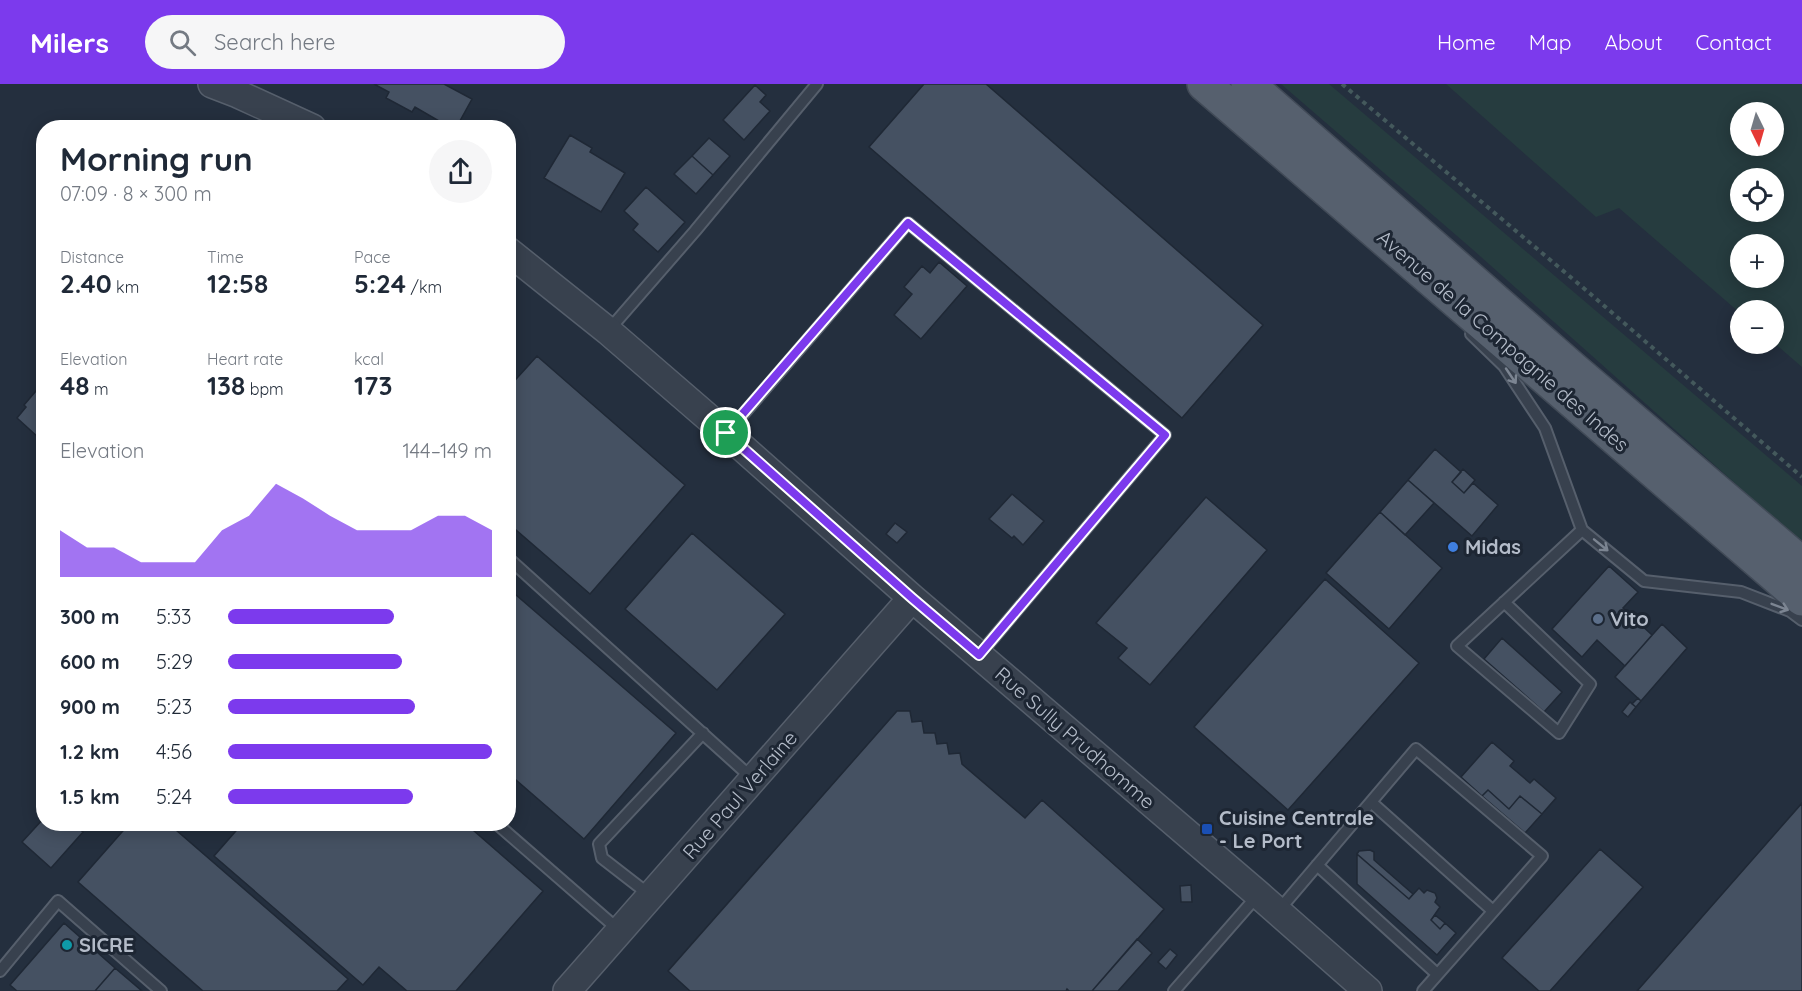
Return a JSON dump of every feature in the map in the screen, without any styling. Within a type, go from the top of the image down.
[{"type":"main road","name":"Avenue de la Compagnie des Indes","points":[[1204,84],[1802,599]]},
{"type":"main road","name":"Avenue de la Compagnie des Indes","points":[[1248,84],[1572,368],[1802,564]]},
{"type":"street","points":[[212,84],[295,120]]},
{"type":"street","name":"Rue Sully Prudhomme","points":[[516,257],[608,331],[912,598],[1368,991]]},
{"type":"street","name":"Rue Paul Verlaine","points":[[567,991],[912,598]]},
{"type":"lane","points":[[608,331],[695,231],[817,84]]},
{"type":"lane","points":[[1242,117],[1403,270]]},
{"type":"lane","points":[[726,433],[908,223],[1165,435],[979,655]]},
{"type":"lane","name":"Avenue de la Compagnie des Indes","points":[[1391,225],[1630,433]]},
{"type":"lane","points":[[1462,326],[1504,366],[1545,428],[1582,530],[1644,581],[1742,592],[1790,611],[1802,620]]},
{"type":"lane","points":[[1504,603],[1590,684],[1559,733],[1457,646],[1582,530]]},
{"type":"lane","points":[[516,565],[754,779]]},
{"type":"lane","points":[[651,896],[602,858],[599,844],[703,733]]},
{"type":"lane","points":[[1174,991],[1268,903],[1317,865],[1416,749],[1542,856],[1423,991]]},
{"type":"lane","points":[[1371,802],[1493,911]]},
{"type":"lane","points":[[505,831],[620,931]]},
{"type":"lane","points":[[1317,865],[1437,974]]},
{"type":"lane","points":[[0,971],[58,901],[161,991]]},
{"type":"path","points":[[1342,84],[1802,477]]},
{"type":"green space","points":[[1281,84],[1329,84],[1802,486],[1802,543],[1471,248]]},
{"type":"green space","points":[[1446,84],[1802,84],[1802,367],[1784,351],[1784,300],[1730,300],[1730,304],[1619,208],[1596,217]]},
{"type":"building","points":[[374,84],[444,84],[472,99],[460,120],[437,120],[415,107],[412,112],[386,98],[389,92]]},
{"type":"building","points":[[924,84],[986,84],[1263,325],[1182,418],[869,147]]},
{"type":"building","points":[[755,85],[766,95],[760,102],[770,111],[744,140],[723,120]]},
{"type":"building","points":[[570,135],[592,148],[590,152],[625,173],[601,212],[544,178]]},
{"type":"building","points":[[709,138],[730,156],[713,175],[692,156]]},
{"type":"building","points":[[692,156],[713,175],[696,194],[674,174]]},
{"type":"building","points":[[646,187],[685,222],[658,252],[633,230],[638,224],[624,211]]},
{"type":"building","points":[[939,262],[967,286],[921,339],[894,315],[912,294],[904,287],[922,266],[930,273]]},
{"type":"building","points":[[537,356],[685,485],[590,594],[516,530],[516,379]]},
{"type":"building","points":[[36,391],[36,435],[17,418],[26,407],[24,405]]},
{"type":"building","points":[[1435,449],[1461,472],[1452,482],[1464,493],[1473,483],[1498,505],[1472,536],[1408,480]]},
{"type":"building","points":[[1463,469],[1475,480],[1464,493],[1452,482]]},
{"type":"building","points":[[1408,480],[1434,503],[1405,535],[1380,512]]},
{"type":"building","points":[[1012,494],[1044,521],[1023,545],[989,519]]},
{"type":"building","points":[[1206,497],[1267,550],[1150,685],[1118,658],[1127,648],[1096,623]]},
{"type":"building","points":[[1380,512],[1442,568],[1389,629],[1326,573]]},
{"type":"building","points":[[895,523],[907,532],[897,543],[886,534]]},
{"type":"building","points":[[692,533],[785,614],[717,690],[625,609]]},
{"type":"building","name":"Vito","points":[[1609,566],[1638,592],[1623,608],[1652,635],[1625,666],[1597,640],[1582,657],[1552,629]]},
{"type":"building","points":[[1325,579],[1419,663],[1288,810],[1194,727]]},
{"type":"building","points":[[516,595],[676,733],[584,839],[516,780]]},
{"type":"building","points":[[1662,624],[1687,648],[1641,701],[1615,677]]},
{"type":"building","points":[[1502,638],[1562,692],[1544,712],[1484,659]]},
{"type":"building","points":[[1638,698],[1641,701],[1636,707],[1632,704]]},
{"type":"building","points":[[1630,702],[1636,707],[1628,717],[1622,712]]},
{"type":"building","points":[[897,711],[910,711],[912,722],[922,721],[924,733],[935,733],[937,744],[947,743],[949,754],[960,753],[962,764],[1025,818],[1042,800],[1164,909],[1092,991],[1069,991],[1067,989],[1066,991],[690,991],[668,971]]},
{"type":"building","points":[[1492,742],[1514,761],[1510,766],[1530,783],[1534,779],[1556,798],[1542,814],[1520,796],[1509,809],[1488,790],[1482,796],[1461,777]]},
{"type":"building","points":[[1488,790],[1509,809],[1520,796],[1542,814],[1525,833],[1482,796]]},
{"type":"building","points":[[1802,803],[1802,991],[1637,991]]},
{"type":"building","points":[[36,827],[36,831],[83,832],[51,868],[22,842]]},
{"type":"building","points":[[123,831],[177,831],[348,979],[337,991],[203,991],[78,882]]},
{"type":"building","points":[[236,831],[474,831],[543,891],[456,991],[407,991],[379,967],[363,985],[214,856]]},
{"type":"building","points":[[1600,849],[1643,887],[1550,991],[1539,991],[1502,958]]},
{"type":"building","points":[[1359,851],[1374,852],[1374,860],[1413,894],[1409,899],[1357,854]]},
{"type":"building","points":[[1357,854],[1409,899],[1419,888],[1424,893],[1427,890],[1435,893],[1437,898],[1435,902],[1440,907],[1431,920],[1440,929],[1445,923],[1456,933],[1437,955],[1357,884]]},
{"type":"building","points":[[1191,885],[1192,902],[1181,902],[1180,886]]},
{"type":"building","points":[[1435,915],[1445,923],[1440,929],[1431,920]]},
{"type":"building","name":"SICRE","points":[[64,923],[115,968],[95,991],[17,991],[10,985]]},
{"type":"building","points":[[1137,939],[1152,953],[1118,991],[1092,991]]},
{"type":"building","points":[[1170,949],[1177,955],[1166,969],[1158,962]]},
{"type":"building","points":[[115,968],[142,991],[95,991]]},
{"type":"place","name":"Midas","points":[[1453,547]]},
{"type":"place","name":"Vito","points":[[1598,619]]},
{"type":"place","name":"Cuisine Centrale - Le Port","points":[[1207,829]]},
{"type":"place","name":"SICRE","points":[[67,945]]},
{"type":"route","points":[[908,223],[1165,435],[979,655],[726,433],[908,223]]}]
